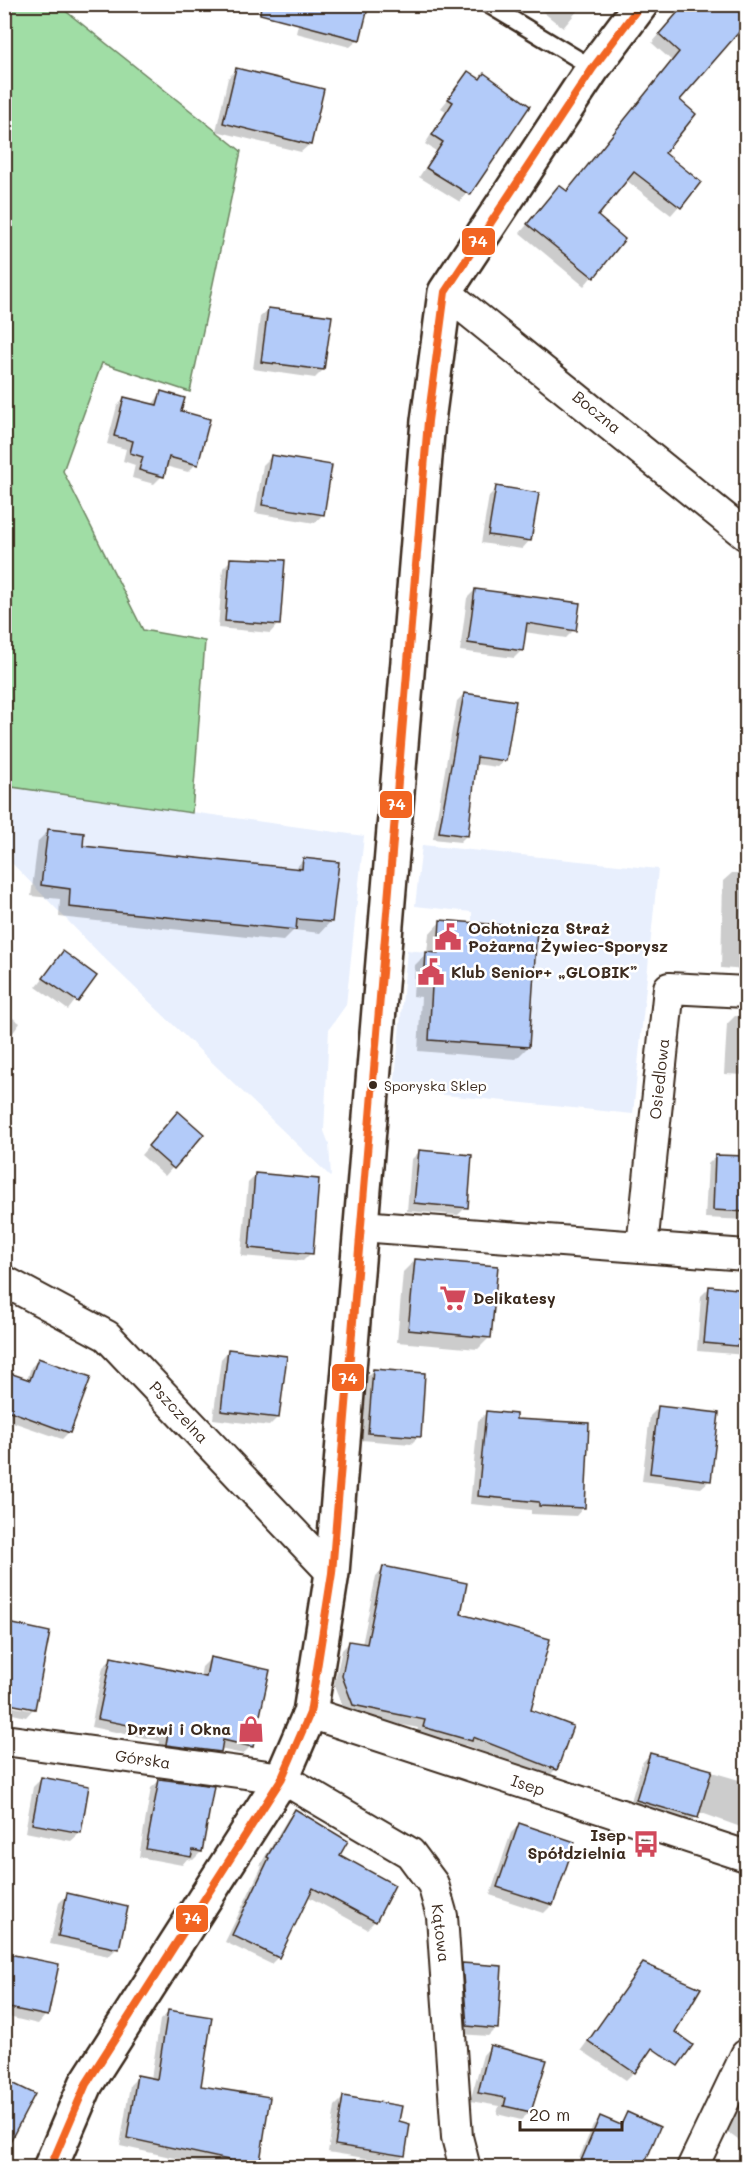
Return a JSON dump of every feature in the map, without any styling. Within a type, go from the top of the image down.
[{"type":"street","points":[[50,2168],[86,2084],[282,1778],[310,1713],[332,1573],[428,420],[445,291],[593,68],[641,4]]},
{"type":"street","name":"Boczna","points":[[445,291],[747,535]]},
{"type":"street","name":"Osiedlowa","points":[[642,1247],[669,988],[747,992]]},
{"type":"street","points":[[361,1226],[747,1255]]},
{"type":"street","name":"Pszczelna","points":[[4,1281],[107,1336],[332,1573]]},
{"type":"street","name":"Isep","points":[[310,1713],[747,1856]]},
{"type":"street","name":"Górska","points":[[4,1740],[282,1778]]},
{"type":"street","name":"Kątowa","points":[[282,1778],[410,1853],[433,1884],[442,1916],[457,2137],[465,2168]]},
{"type":"street","points":[[692,2168],[747,2055]]},
{"type":"lane","points":[[487,4],[593,68]]},
{"type":"shaded area","points":[[5,786],[364,836],[346,1005],[329,1029],[324,1131],[329,1144],[331,1177],[102,956],[5,856]]},
{"type":"shaded area","points":[[422,845],[658,869],[633,1114],[394,1090],[407,950],[532,963],[536,928],[472,921],[472,912],[415,906]]},
{"type":"green space","points":[[5,4],[58,5],[241,151],[190,392],[102,363],[63,471],[143,630],[205,641],[192,813],[5,786]]},
{"type":"building","points":[[261,4],[369,4],[360,40],[260,14]]},
{"type":"building","points":[[685,4],[747,4],[747,23],[680,100],[696,114],[665,153],[701,182],[681,208],[634,172],[598,216],[625,239],[594,278],[527,224],[559,185],[567,191],[679,52],[659,34]]},
{"type":"building","points":[[236,68],[324,89],[311,145],[223,123]]},
{"type":"building","points":[[468,71],[480,79],[484,73],[530,106],[470,195],[426,168],[443,142],[432,135],[453,102],[448,99]]},
{"type":"building","points":[[268,308],[332,316],[324,370],[261,362]]},
{"type":"building","points":[[161,391],[185,398],[181,411],[210,419],[198,465],[169,457],[164,477],[139,470],[143,457],[130,453],[133,441],[114,436],[124,397],[157,405]]},
{"type":"building","points":[[271,455],[332,465],[324,515],[262,505]]},
{"type":"building","points":[[496,486],[539,493],[531,541],[488,535]]},
{"type":"building","points":[[230,558],[285,560],[280,625],[225,621]]},
{"type":"building","points":[[475,589],[580,603],[576,631],[527,623],[523,651],[468,643]]},
{"type":"building","points":[[464,693],[516,701],[506,761],[477,757],[468,836],[439,832]]},
{"type":"building","points":[[48,829],[84,833],[83,846],[302,869],[303,858],[339,862],[332,922],[297,919],[296,930],[69,907],[70,889],[41,885]]},
{"type":"building","points":[[440,920],[537,928],[529,1047],[429,1040],[432,986],[424,985],[426,952],[438,953]]},
{"type":"building","points":[[63,951],[97,976],[78,1002],[43,978]]},
{"type":"building","points":[[178,1111],[204,1134],[174,1169],[148,1146]]},
{"type":"building","points":[[419,1150],[472,1155],[468,1208],[414,1203]]},
{"type":"building","points":[[715,1155],[747,1156],[747,1212],[713,1210]]},
{"type":"building","points":[[255,1173],[319,1179],[313,1254],[249,1248]]},
{"type":"building","name":"Delikatesy","points":[[415,1259],[498,1266],[491,1338],[408,1330]]},
{"type":"building","points":[[709,1286],[747,1290],[747,1347],[704,1343]]},
{"type":"building","points":[[228,1349],[287,1356],[279,1418],[221,1411]]},
{"type":"building","points":[[38,1358],[91,1377],[70,1433],[4,1409],[4,1371],[30,1380]]},
{"type":"building","points":[[373,1369],[425,1373],[421,1437],[368,1433]]},
{"type":"building","points":[[658,1406],[719,1413],[711,1481],[650,1473]]},
{"type":"building","points":[[486,1411],[516,1414],[516,1419],[589,1423],[585,1508],[539,1506],[539,1502],[478,1496]]},
{"type":"building","points":[[383,1566],[467,1583],[461,1614],[550,1639],[531,1710],[573,1726],[557,1770],[473,1737],[472,1741],[423,1727],[425,1720],[353,1705],[342,1676],[349,1641],[367,1644]]},
{"type":"building","points":[[4,1622],[50,1632],[35,1709],[4,1703]]},
{"type":"building","points":[[111,1657],[206,1677],[210,1657],[270,1670],[253,1747],[223,1740],[221,1752],[166,1745],[168,1733],[98,1719]]},
{"type":"building","points":[[650,1753],[712,1770],[698,1818],[636,1800]]},
{"type":"building","points":[[41,1777],[89,1786],[81,1833],[32,1824]]},
{"type":"building","points":[[159,1779],[214,1786],[202,1852],[193,1850],[191,1857],[146,1849]]},
{"type":"building","points":[[295,1809],[348,1841],[340,1855],[395,1885],[376,1922],[313,1888],[279,1958],[232,1935],[269,1858],[267,1857]]},
{"type":"building","points":[[519,1823],[575,1842],[553,1905],[497,1887]]},
{"type":"building","points":[[67,1893],[128,1907],[119,1949],[58,1936]]},
{"type":"building","points":[[4,1953],[59,1964],[48,2016],[4,2007]]},
{"type":"building","points":[[462,1963],[502,1966],[498,2029],[467,2026]]},
{"type":"building","points":[[643,1963],[701,1988],[675,2032],[693,2045],[678,2066],[652,2048],[635,2073],[588,2041]]},
{"type":"building","points":[[168,2010],[212,2017],[201,2086],[270,2097],[259,2168],[228,2168],[229,2160],[127,2138],[137,2075],[157,2079]]},
{"type":"building","points":[[490,2045],[547,2060],[531,2112],[504,2106],[506,2098],[478,2093]]},
{"type":"building","points":[[4,2079],[35,2094],[4,2153]]},
{"type":"building","points":[[343,2096],[402,2106],[399,2121],[410,2124],[405,2156],[335,2145]]},
{"type":"building","points":[[627,2112],[660,2127],[643,2168],[578,2168],[600,2116],[621,2125]]},
{"type":"transit line","name":"74","points":[[50,2168],[86,2084],[282,1778],[310,1713],[332,1573],[428,421],[445,292],[593,68],[641,4]]},
{"type":"place","name":"Ochotnicza Straż Pożarna Żywiec-Sporysz","points":[[448,937]]},
{"type":"place","name":"Klub Senior+ „GLOBIK”","points":[[431,972]]},
{"type":"place","name":"Sporyska Sklep","points":[[373,1085]]},
{"type":"place","name":"Delikatesy","points":[[453,1298]]},
{"type":"place","name":"Drzwi i Okna","points":[[251,1729]]},
{"type":"place","name":"Isep Spółdzielnia","points":[[646,1844]]}]
